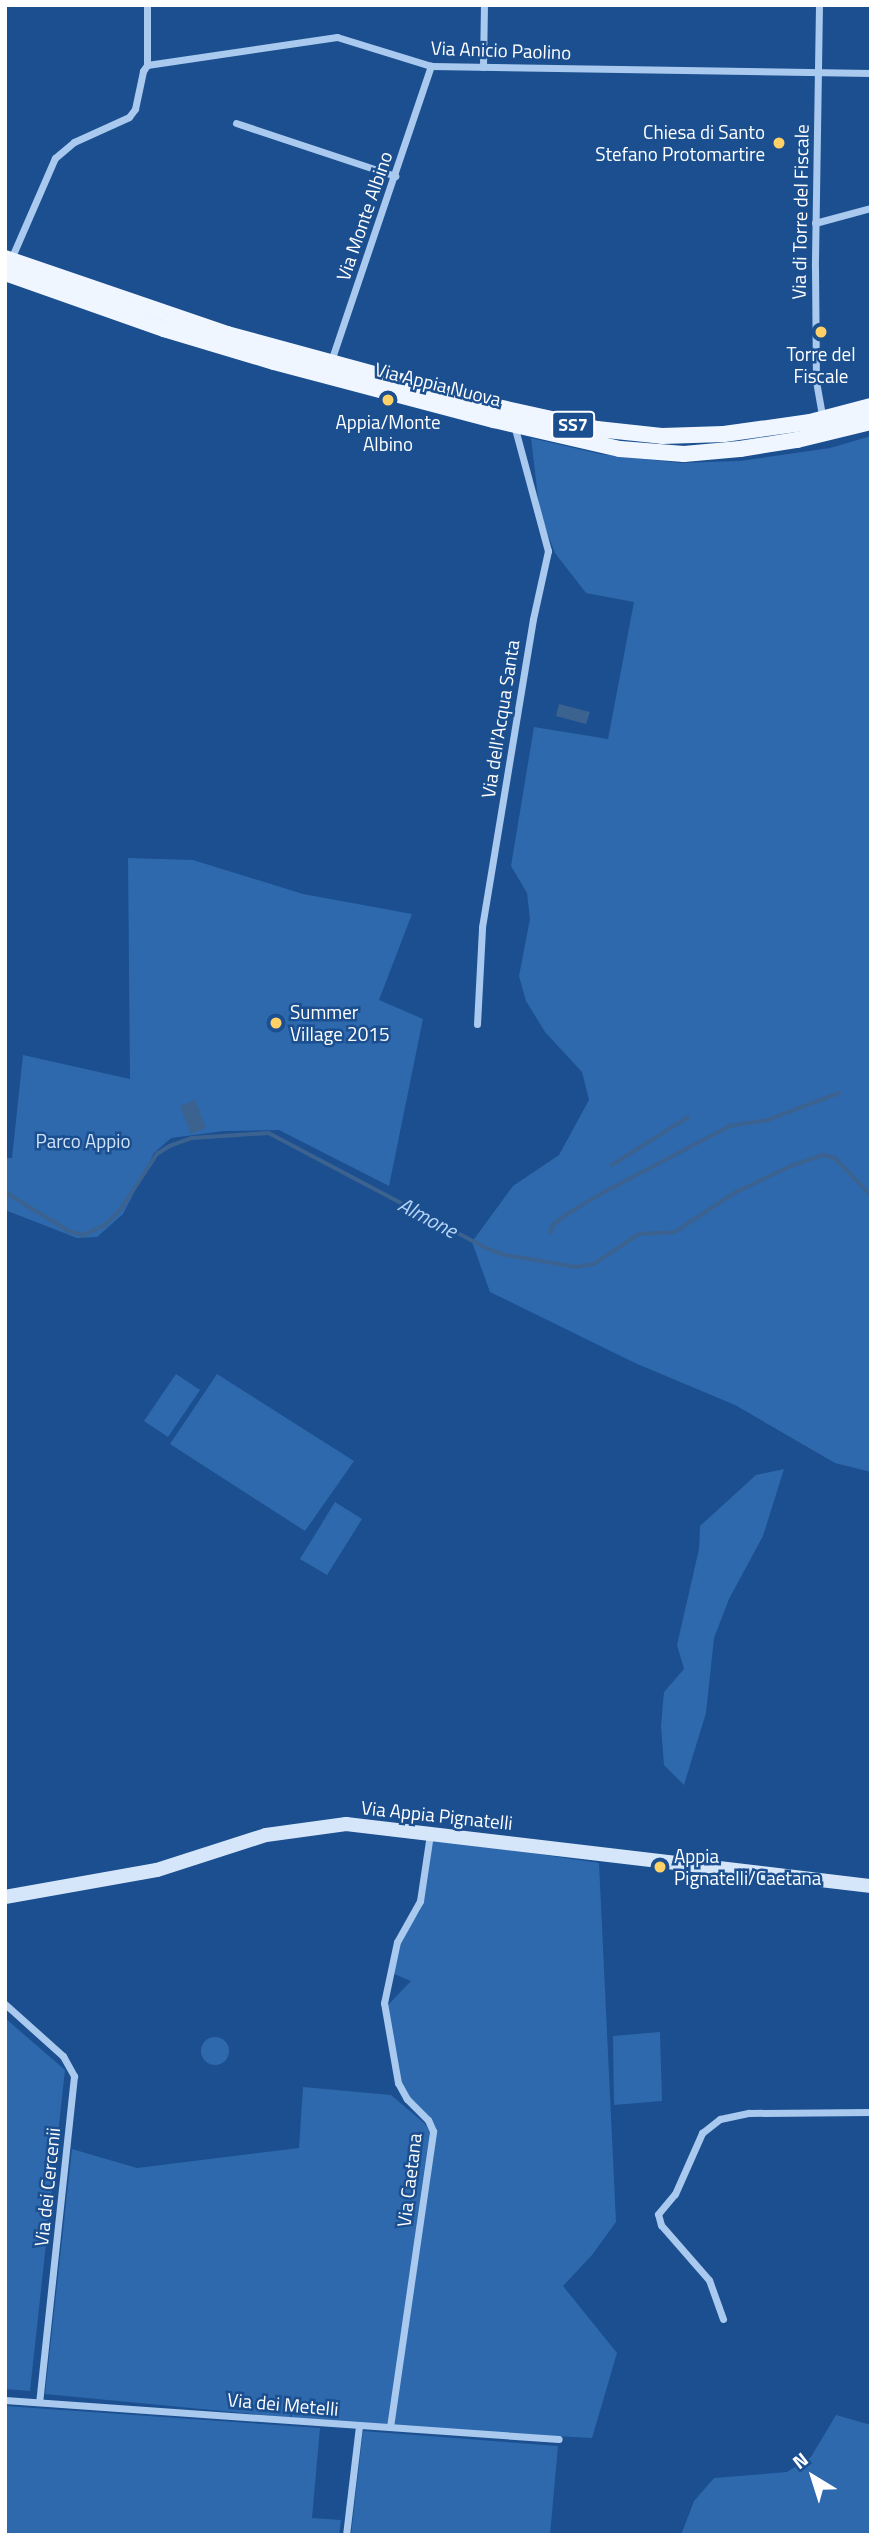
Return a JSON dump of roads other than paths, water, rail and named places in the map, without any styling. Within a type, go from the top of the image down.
[{"type":"main road","name":"Via Appia Nuova","points":[[7,264],[328,369],[513,425],[620,449],[684,454],[769,445],[871,406]]},
{"type":"main road","name":"Via Appia Nuova","points":[[328,369],[569,424],[621,433],[724,434],[871,422]]},
{"type":"street","points":[[7,264],[55,158],[74,142],[129,117],[135,109],[143,71],[147,65],[147,5]]},
{"type":"street","points":[[482,67],[484,5]]},
{"type":"street","name":"Via di Torre del Fiscale","points":[[819,5],[815,223],[816,381],[824,426]]},
{"type":"street","name":"Via Anicio Paolino","points":[[147,65],[337,37],[431,66],[871,73]]},
{"type":"street","name":"Via Monte Albino","points":[[328,369],[431,66]]},
{"type":"street","points":[[236,123],[395,176]]},
{"type":"street","points":[[815,223],[871,208]]},
{"type":"street","name":"Via dell'Acqua Santa","points":[[477,1024],[482,927],[533,619],[548,551],[513,425]]},
{"type":"street","name":"Via Appia Pignatelli","points":[[5,1897],[157,1870],[266,1835],[310,1827],[370,1825],[871,1886]]},
{"type":"street","name":"Via Caetana","points":[[390,2427],[432,2131],[428,2120],[404,2095],[398,2083],[384,2003],[397,1942],[420,1901],[430,1832]]},
{"type":"street","name":"Via dei Cercenii","points":[[5,2004],[63,2056],[74,2076],[39,2402]]},
{"type":"street","points":[[723,2319],[709,2280],[661,2225],[658,2214],[676,2193],[702,2133],[720,2119],[749,2113],[871,2112]]},
{"type":"street","name":"Via dei Metelli","points":[[5,2399],[559,2439]]},
{"type":"street","points":[[346,2535],[359,2426]]},
{"type":"waterway","points":[[550,1233],[553,1225],[567,1214],[730,1126],[768,1120],[839,1093]]},
{"type":"waterway","points":[[612,1165],[687,1118]]},
{"type":"waterway","name":"Almone","points":[[5,1192],[69,1231],[83,1235],[105,1225],[121,1209],[157,1154],[170,1146],[192,1138],[269,1133],[486,1248],[505,1255],[576,1267],[594,1264],[639,1234],[675,1232],[736,1192],[791,1166],[823,1155],[835,1158],[871,1195]]},
{"type":"place","name":"Chiesa di Santo Stefano Protomartire","points":[[779,143]]},
{"type":"place","name":"Torre del Fiscale","points":[[821,332]]},
{"type":"place","name":"Appia/Monte Albino","points":[[388,400]]},
{"type":"place","name":"Summer Village 2015","points":[[276,1023]]},
{"type":"place","name":"Appia Pignatelli/Caetana","points":[[660,1867]]},
{"type":"park label","name":"Parco Appio","points":[[83,1141]]}]
